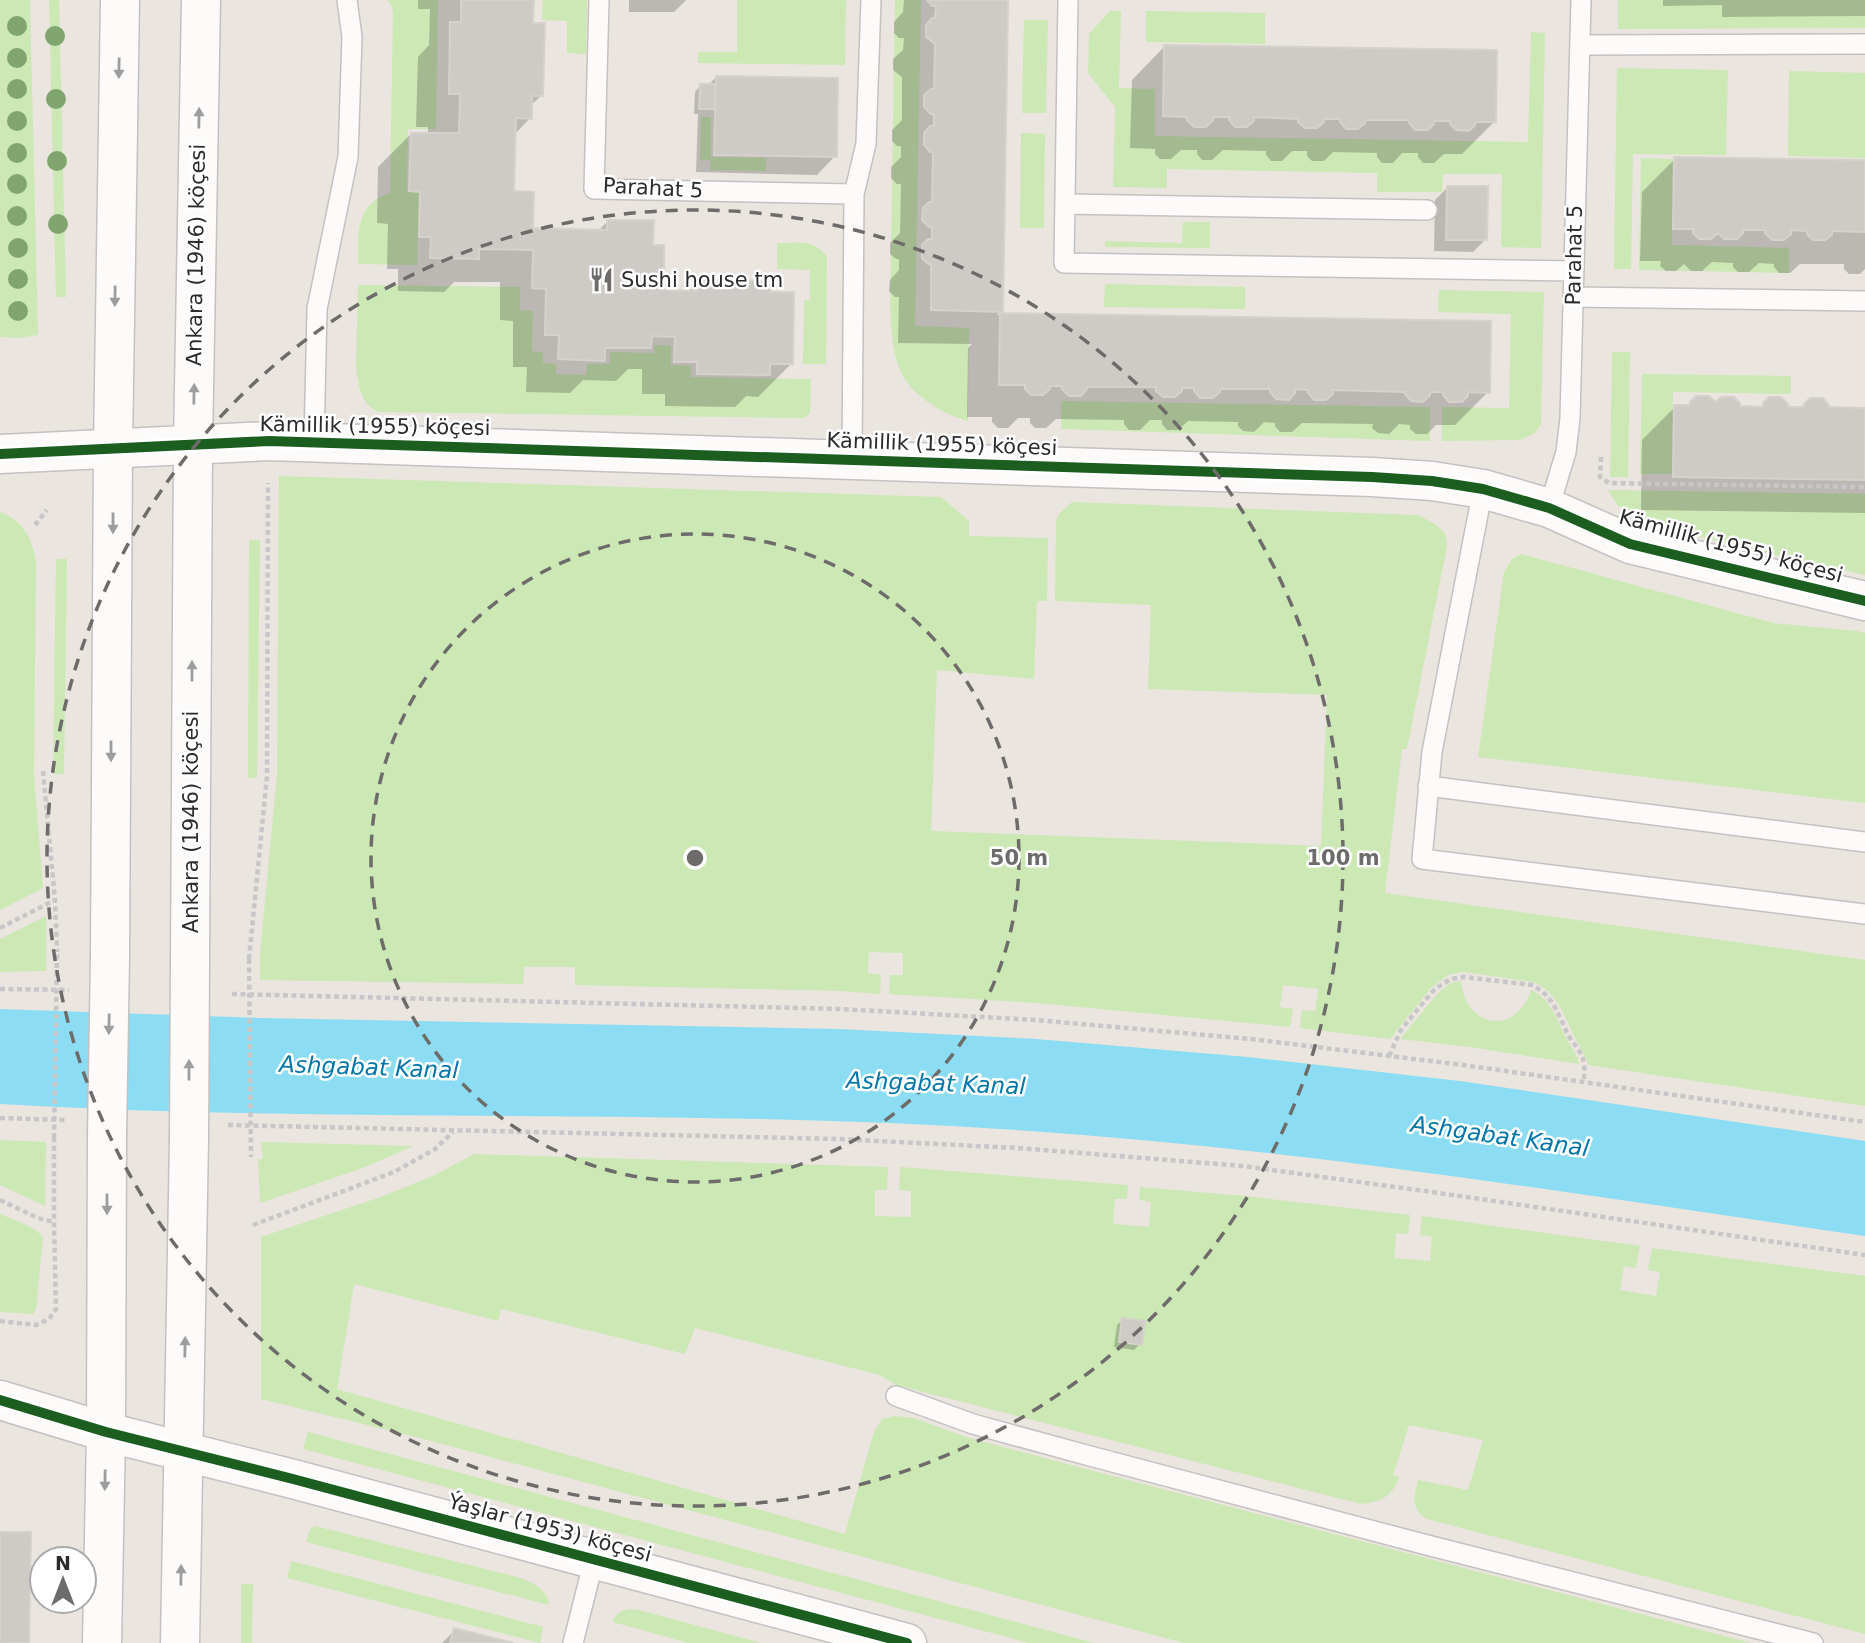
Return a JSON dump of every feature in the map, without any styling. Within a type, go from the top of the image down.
[{"type":"main road","points":[[102,1643],[120,0]]},
{"type":"main road","name":"Ankara (1946) köçesi","points":[[180,1643],[183,1452],[205,1132],[190,959],[193,445],[201,0]]},
{"type":"main road","name":"Kämillik (1955) köçesi","points":[[0,454],[269,441],[1432,481],[1483,489],[1549,508],[1630,544],[1865,601]]},
{"type":"main road","points":[[0,1401],[106,1432]]},
{"type":"main road","name":"Ýaşlar (1953) köçesi","points":[[106,1432],[594,1560],[827,1633],[907,1643]]},
{"type":"lane","points":[[314,443],[317,309],[348,157],[352,37],[347,0]]},
{"type":"lane","name":"Parahat 5","points":[[598,0],[594,189],[854,194]]},
{"type":"lane","points":[[852,460],[854,194],[866,144],[871,0]]},
{"type":"lane","points":[[1068,0],[1063,264],[1574,271]]},
{"type":"lane","name":"Parahat 5","points":[[1549,508],[1566,452],[1570,418],[1581,0]]},
{"type":"lane","points":[[1580,45],[1865,44]]},
{"type":"lane","points":[[1065,204],[1427,209]]},
{"type":"lane","points":[[1573,297],[1865,301]]},
{"type":"lane","points":[[1483,489],[1433,752],[1422,859],[1865,914]]},
{"type":"lane","points":[[1429,786],[1865,842]]},
{"type":"lane","points":[[896,1396],[974,1424],[1103,1460],[1813,1643]]},
{"type":"lane","points":[[573,1643],[594,1560]]},
{"type":"path","points":[[1601,449],[1600,477],[1609,483],[1865,487]]},
{"type":"path","points":[[251,1157],[249,959],[267,776],[268,477]]},
{"type":"path","points":[[35,526],[47,510]]},
{"type":"path","points":[[0,1321],[36,1325],[48,1319],[56,1309],[54,1138],[57,952],[43,771]]},
{"type":"path","points":[[0,928],[55,900]]},
{"type":"path","points":[[1389,1056],[1401,1030],[1436,988],[1451,979],[1464,977],[1532,985],[1540,989],[1552,1003],[1581,1054],[1584,1082]]},
{"type":"path","points":[[0,989],[81,991]]},
{"type":"path","points":[[230,994],[841,1009],[1035,1020],[1251,1039],[1865,1122]]},
{"type":"path","points":[[0,1118],[69,1120]]},
{"type":"path","points":[[205,1132],[454,1131],[852,1140],[1018,1148],[1243,1166],[1865,1255]]},
{"type":"path","points":[[253,1225],[394,1172],[435,1149],[454,1131]]},
{"type":"path","points":[[0,1200],[38,1218],[54,1222]]},
{"type":"green space","points":[[0,0],[30,0],[38,335],[18,338],[0,337]]},
{"type":"green space","points":[[49,0],[59,0],[66,297],[56,297]]},
{"type":"green space","points":[[387,0],[438,0],[436,129],[408,129],[407,192],[419,192],[417,265],[358,264],[359,231],[364,213],[378,198],[390,193],[393,13]]},
{"type":"green space","points":[[543,0],[587,0],[586,54],[567,53],[567,21],[542,20]]},
{"type":"green space","points":[[737,0],[846,0],[845,65],[698,63],[698,52],[737,52]]},
{"type":"green space","points":[[895,0],[921,0],[915,326],[969,328],[968,421],[938,409],[911,387],[897,362],[891,330]]},
{"type":"green space","points":[[1618,0],[1865,0],[1865,28],[1618,29]]},
{"type":"green space","points":[[1110,11],[1121,11],[1119,88],[1155,89],[1155,136],[1528,142],[1531,32],[1545,33],[1541,248],[1501,247],[1502,174],[1443,174],[1442,192],[1377,192],[1377,173],[1167,169],[1167,188],[1113,187],[1115,107],[1088,73],[1089,34]]},
{"type":"green space","points":[[1146,11],[1265,13],[1265,44],[1146,42]]},
{"type":"green space","points":[[1024,20],[1048,20],[1046,113],[1022,113]]},
{"type":"green space","points":[[1617,68],[1728,70],[1726,155],[1633,154],[1631,269],[1614,269]]},
{"type":"green space","points":[[1789,71],[1865,73],[1865,158],[1788,156]]},
{"type":"green space","points":[[701,117],[711,117],[711,157],[766,158],[766,171],[710,170],[710,160],[700,160]]},
{"type":"green space","points":[[1021,133],[1045,134],[1044,228],[1020,228]]},
{"type":"green space","points":[[1641,158],[1673,159],[1672,245],[1789,248],[1789,273],[1639,270]]},
{"type":"green space","points":[[1183,222],[1210,222],[1210,248],[1105,247],[1105,241],[1182,243]]},
{"type":"green space","points":[[777,243],[811,244],[827,257],[826,364],[803,364],[804,300],[810,300],[810,270],[777,269]]},
{"type":"green space","points":[[1105,284],[1245,287],[1245,309],[1104,307]]},
{"type":"green space","points":[[358,285],[520,287],[520,310],[533,311],[532,351],[543,352],[543,363],[556,364],[556,374],[586,375],[587,364],[610,364],[610,352],[654,353],[655,345],[671,346],[671,365],[691,366],[691,377],[811,379],[810,413],[804,418],[378,412],[364,399],[356,368]]},
{"type":"green space","points":[[1439,290],[1544,292],[1541,424],[1535,433],[1520,440],[1442,441],[1442,407],[1509,408],[1511,314],[1438,312]]},
{"type":"green space","points":[[1612,352],[1630,352],[1628,477],[1610,477]]},
{"type":"green space","points":[[1642,374],[1791,376],[1791,394],[1673,392],[1672,474],[1640,474]]},
{"type":"green space","points":[[1061,401],[1430,407],[1430,441],[1061,429]]},
{"type":"green space","points":[[279,476],[941,497],[969,521],[969,536],[1048,538],[1047,601],[1037,601],[1034,679],[937,670],[931,831],[1321,846],[1327,695],[1148,689],[1151,605],[1055,601],[1058,515],[1072,502],[1418,515],[1442,530],[1447,546],[1407,749],[1402,749],[1385,893],[1865,960],[1865,1106],[1588,1065],[1558,1004],[1548,991],[1533,982],[1464,972],[1448,975],[1430,989],[1390,1039],[1300,1028],[1302,1010],[1315,1011],[1318,989],[1283,985],[1280,1007],[1293,1009],[1290,1027],[1037,1003],[889,994],[890,975],[903,975],[903,953],[869,952],[868,973],[881,975],[880,994],[575,985],[575,967],[524,967],[523,984],[260,980],[260,954],[277,774]]},
{"type":"green space","points":[[1608,490],[1865,494],[1865,575],[1637,520],[1620,508]]},
{"type":"green space","points":[[0,512],[15,520],[25,531],[36,561],[34,775],[43,888],[0,910]]},
{"type":"green space","points":[[249,540],[260,540],[257,778],[248,778]]},
{"type":"green space","points":[[1521,554],[1773,623],[1865,633],[1865,803],[1478,757],[1504,572],[1512,559]]},
{"type":"green space","points":[[56,559],[67,559],[64,774],[53,774]]},
{"type":"green space","points":[[46,916],[46,971],[0,972],[0,939]]},
{"type":"green space","points":[[1461,981],[1465,997],[1472,1009],[1481,1017],[1492,1021],[1515,1015],[1524,1005],[1531,990],[1537,993],[1551,1009],[1579,1064],[1400,1039],[1438,993],[1451,983]]},
{"type":"green space","points":[[0,1140],[46,1142],[45,1206],[0,1185]]},
{"type":"green space","points":[[261,1142],[413,1146],[363,1168],[260,1203],[258,1160],[263,1158]]},
{"type":"green space","points":[[474,1154],[888,1167],[887,1190],[875,1190],[875,1216],[911,1217],[911,1191],[899,1190],[900,1167],[1128,1185],[1127,1199],[1115,1199],[1113,1224],[1149,1227],[1151,1202],[1139,1200],[1140,1187],[1245,1196],[1410,1215],[1408,1234],[1396,1233],[1394,1258],[1430,1261],[1432,1237],[1420,1235],[1422,1216],[1640,1246],[1636,1268],[1624,1266],[1620,1290],[1656,1296],[1660,1272],[1648,1270],[1652,1248],[1865,1276],[1865,1634],[1427,1519],[1416,1506],[1418,1480],[1468,1490],[1483,1440],[1409,1425],[1393,1475],[1399,1477],[1393,1489],[1380,1500],[1361,1504],[896,1385],[880,1375],[695,1328],[685,1354],[501,1309],[498,1321],[354,1284],[337,1389],[845,1534],[874,1432],[882,1419],[894,1416],[914,1418],[966,1437],[1751,1643],[1184,1643],[412,1436],[261,1399],[261,1237],[378,1198],[435,1175]]},
{"type":"green space","points":[[0,1214],[29,1226],[43,1237],[36,1309],[33,1314],[0,1312]]},
{"type":"green space","points":[[308,1432],[1094,1643],[1029,1643],[303,1449]]},
{"type":"green space","points":[[315,1526],[521,1578],[543,1591],[549,1605],[306,1542],[310,1529]]},
{"type":"green space","points":[[291,1561],[543,1627],[540,1643],[287,1578]]},
{"type":"green space","points":[[241,1584],[253,1584],[252,1643],[241,1643]]},
{"type":"green space","points":[[632,1609],[761,1643],[688,1643],[613,1622],[620,1612]]},
{"type":"water","name":"Ashgabat Kanal","points":[[0,1009],[260,1018],[839,1029],[1036,1039],[1248,1057],[1460,1081],[1865,1141],[1865,1236],[1336,1161],[1123,1138],[1016,1130],[762,1119],[254,1113],[0,1104]]},
{"type":"building","points":[[461,0],[534,0],[533,23],[545,23],[543,96],[532,96],[532,119],[516,118],[514,191],[534,192],[533,228],[607,230],[607,220],[654,220],[653,245],[664,245],[664,290],[698,291],[699,279],[772,281],[771,292],[794,292],[793,364],[770,364],[770,375],[697,374],[697,362],[674,362],[675,337],[652,336],[651,348],[605,348],[605,361],[558,359],[559,335],[545,335],[546,289],[532,288],[533,250],[479,249],[479,259],[430,258],[431,237],[419,237],[420,192],[409,191],[411,133],[459,133],[460,94],[449,94],[450,22],[461,22]]},
{"type":"building","points":[[927,0],[1008,0],[1003,312],[931,310],[931,264],[922,258],[922,245],[932,239],[932,227],[922,220],[923,208],[932,202],[933,152],[924,145],[924,133],[930,126],[934,126],[934,114],[924,107],[924,95],[934,89],[935,44],[926,37],[926,25],[935,18],[936,6],[932,6]]},
{"type":"building","points":[[1164,45],[1497,50],[1496,122],[1475,122],[1469,131],[1456,130],[1450,121],[1434,121],[1428,130],[1415,130],[1409,120],[1365,120],[1358,129],[1346,129],[1340,119],[1324,119],[1317,128],[1305,128],[1298,119],[1254,117],[1254,121],[1247,127],[1235,127],[1229,117],[1213,117],[1206,127],[1194,127],[1187,117],[1163,116]]},
{"type":"building","points":[[716,76],[838,78],[837,157],[714,155]]},
{"type":"building","points":[[700,84],[715,84],[715,109],[699,109]]},
{"type":"building","points":[[1674,157],[1865,160],[1865,232],[1832,231],[1832,235],[1825,240],[1813,240],[1807,231],[1791,230],[1791,234],[1784,240],[1772,240],[1765,230],[1743,230],[1737,239],[1724,239],[1718,233],[1711,239],[1699,239],[1693,229],[1673,229]]},
{"type":"building","points":[[1447,186],[1488,186],[1487,240],[1446,240]]},
{"type":"building","points":[[1000,313],[1491,321],[1490,393],[1468,392],[1462,402],[1449,402],[1443,392],[1430,392],[1423,402],[1411,401],[1405,392],[1333,390],[1333,394],[1326,400],[1314,400],[1308,390],[1295,389],[1289,400],[1276,399],[1270,389],[1220,389],[1213,398],[1200,398],[1194,388],[1182,388],[1175,397],[1163,397],[1156,391],[1156,387],[1087,387],[1081,396],[1069,396],[1062,386],[1050,386],[1043,395],[1031,395],[1025,385],[999,385]]},
{"type":"building","points":[[1696,396],[1709,396],[1715,402],[1722,397],[1734,397],[1740,406],[1762,407],[1769,397],[1781,397],[1788,407],[1804,407],[1810,398],[1823,398],[1829,407],[1865,408],[1865,480],[1673,477],[1674,405],[1690,405]]},
{"type":"building","points":[[1122,1318],[1145,1321],[1142,1345],[1119,1342]]},
{"type":"building","points":[[0,1532],[31,1532],[31,1545],[28,1545],[29,1643],[0,1643]]},
{"type":"building","points":[[454,1628],[514,1643],[450,1643]]},
{"type":"cycle path","points":[[0,454],[269,441],[1432,481],[1483,489],[1549,508],[1630,544],[1865,601]]},
{"type":"cycle path","points":[[0,1400],[106,1432],[293,1479],[907,1643]]},
{"type":"place","name":"Sushi house tm","points":[[601,280]]}]
